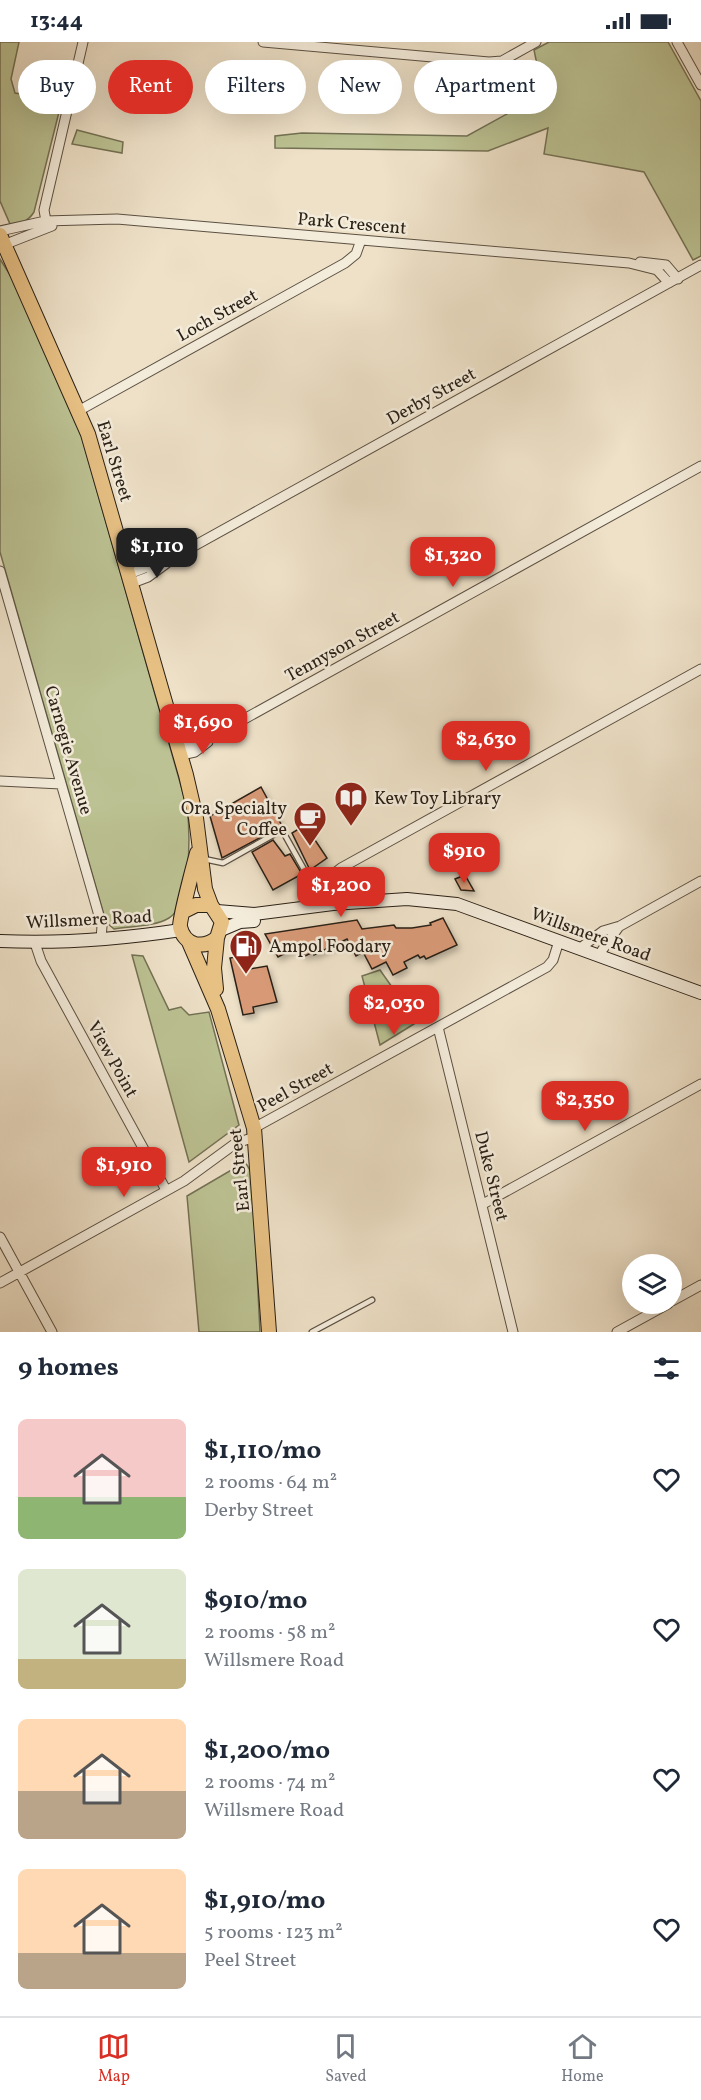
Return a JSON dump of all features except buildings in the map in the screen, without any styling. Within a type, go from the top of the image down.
[{"type":"main road","name":"Earl Street","points":[[1,239],[80,410],[179,751],[191,796],[205,889],[214,908]]},
{"type":"main road","name":"Earl Street","points":[[184,911],[199,854]]},
{"type":"main road","name":"Willsmere Road","points":[[214,908],[254,914],[407,899],[457,904],[701,993]]},
{"type":"main road","name":"Willsmere Road","points":[[219,934],[240,922],[320,913],[362,903]]},
{"type":"main road","points":[[196,905],[214,908],[222,922],[219,934],[204,945],[185,936],[181,918],[184,911],[196,905]]},
{"type":"main road","name":"Earl Street","points":[[218,1009],[214,968],[219,934]]},
{"type":"main road","name":"Earl Street","points":[[185,936],[218,1009],[255,1132],[269,1332]]},
{"type":"main road","name":"Willsmere Road","points":[[0,941],[35,943],[185,936]]},
{"type":"street","points":[[46,224],[44,210],[83,42]]},
{"type":"street","points":[[263,42],[489,62],[502,61],[536,42]]},
{"type":"street","points":[[677,42],[701,85]]},
{"type":"street","name":"Park Crescent","points":[[1,239],[46,224],[71,220],[117,219],[629,264],[657,270],[674,281]]},
{"type":"street","name":"Park Crescent","points":[[1,239],[46,224]]},
{"type":"street","name":"Loch Street","points":[[80,410],[345,263],[356,254],[361,240]]},
{"type":"street","name":"Derby Street","points":[[130,579],[148,577],[176,556],[701,266]]},
{"type":"street","name":"Tennyson Street","points":[[179,751],[195,752],[219,733],[701,466]]},
{"type":"street","name":"Carnegie Avenue","points":[[0,571],[102,926],[101,939]]},
{"type":"street","points":[[318,906],[320,884],[341,868],[701,669]]},
{"type":"street","points":[[0,781],[61,784]]},
{"type":"street","points":[[579,949],[603,932],[620,926],[701,881]]},
{"type":"street","points":[[598,956],[610,935],[620,926]]},
{"type":"street","name":"Peel Street","points":[[0,1283],[196,1173],[236,1143],[255,1132],[548,967],[559,941]]},
{"type":"street","name":"View Point","points":[[35,943],[41,961],[166,1190]]},
{"type":"street","name":"Duke Street","points":[[438,1027],[513,1332]]},
{"type":"street","points":[[483,1204],[701,1084]]},
{"type":"street","points":[[0,1238],[52,1332]]},
{"type":"street","points":[[682,1296],[701,1286]]},
{"type":"street","points":[[617,1332],[649,1314]]},
{"type":"lane","points":[[199,854],[223,863],[282,830],[306,873],[320,884]]},
{"type":"lane","points":[[312,1332],[372,1300]]},
{"type":"green space","points":[[0,42],[19,42],[11,79],[15,93],[18,93],[18,114],[58,114],[34,212],[21,223],[10,224],[0,201]]},
{"type":"green space","points":[[549,42],[668,42],[701,101],[701,256],[693,260],[644,172],[544,154],[548,128],[488,151],[275,148],[275,136],[302,133],[467,136],[507,114],[557,114],[557,60],[536,60],[534,50]]},
{"type":"green space","points":[[77,130],[123,142],[122,153],[72,144]]},
{"type":"green space","points":[[0,259],[12,278],[81,434],[187,807],[189,849],[186,883],[182,898],[177,910],[169,918],[156,923],[114,929],[106,922],[0,552]]},
{"type":"green space","points":[[132,955],[143,956],[169,1010],[181,1007],[189,1015],[209,1012],[239,1125],[189,1162]]},
{"type":"green space","points":[[380,970],[399,997],[422,1019],[380,1045],[362,976]]},
{"type":"green space","points":[[245,1162],[252,1173],[260,1332],[199,1332],[187,1196]]},
{"type":"place","name":"Kew Toy Library","points":[[351,827]]},
{"type":"place","name":"Ora Specialty Coffee","points":[[310,847]]},
{"type":"place","name":"Ampol Foodary","points":[[246,975]]}]
